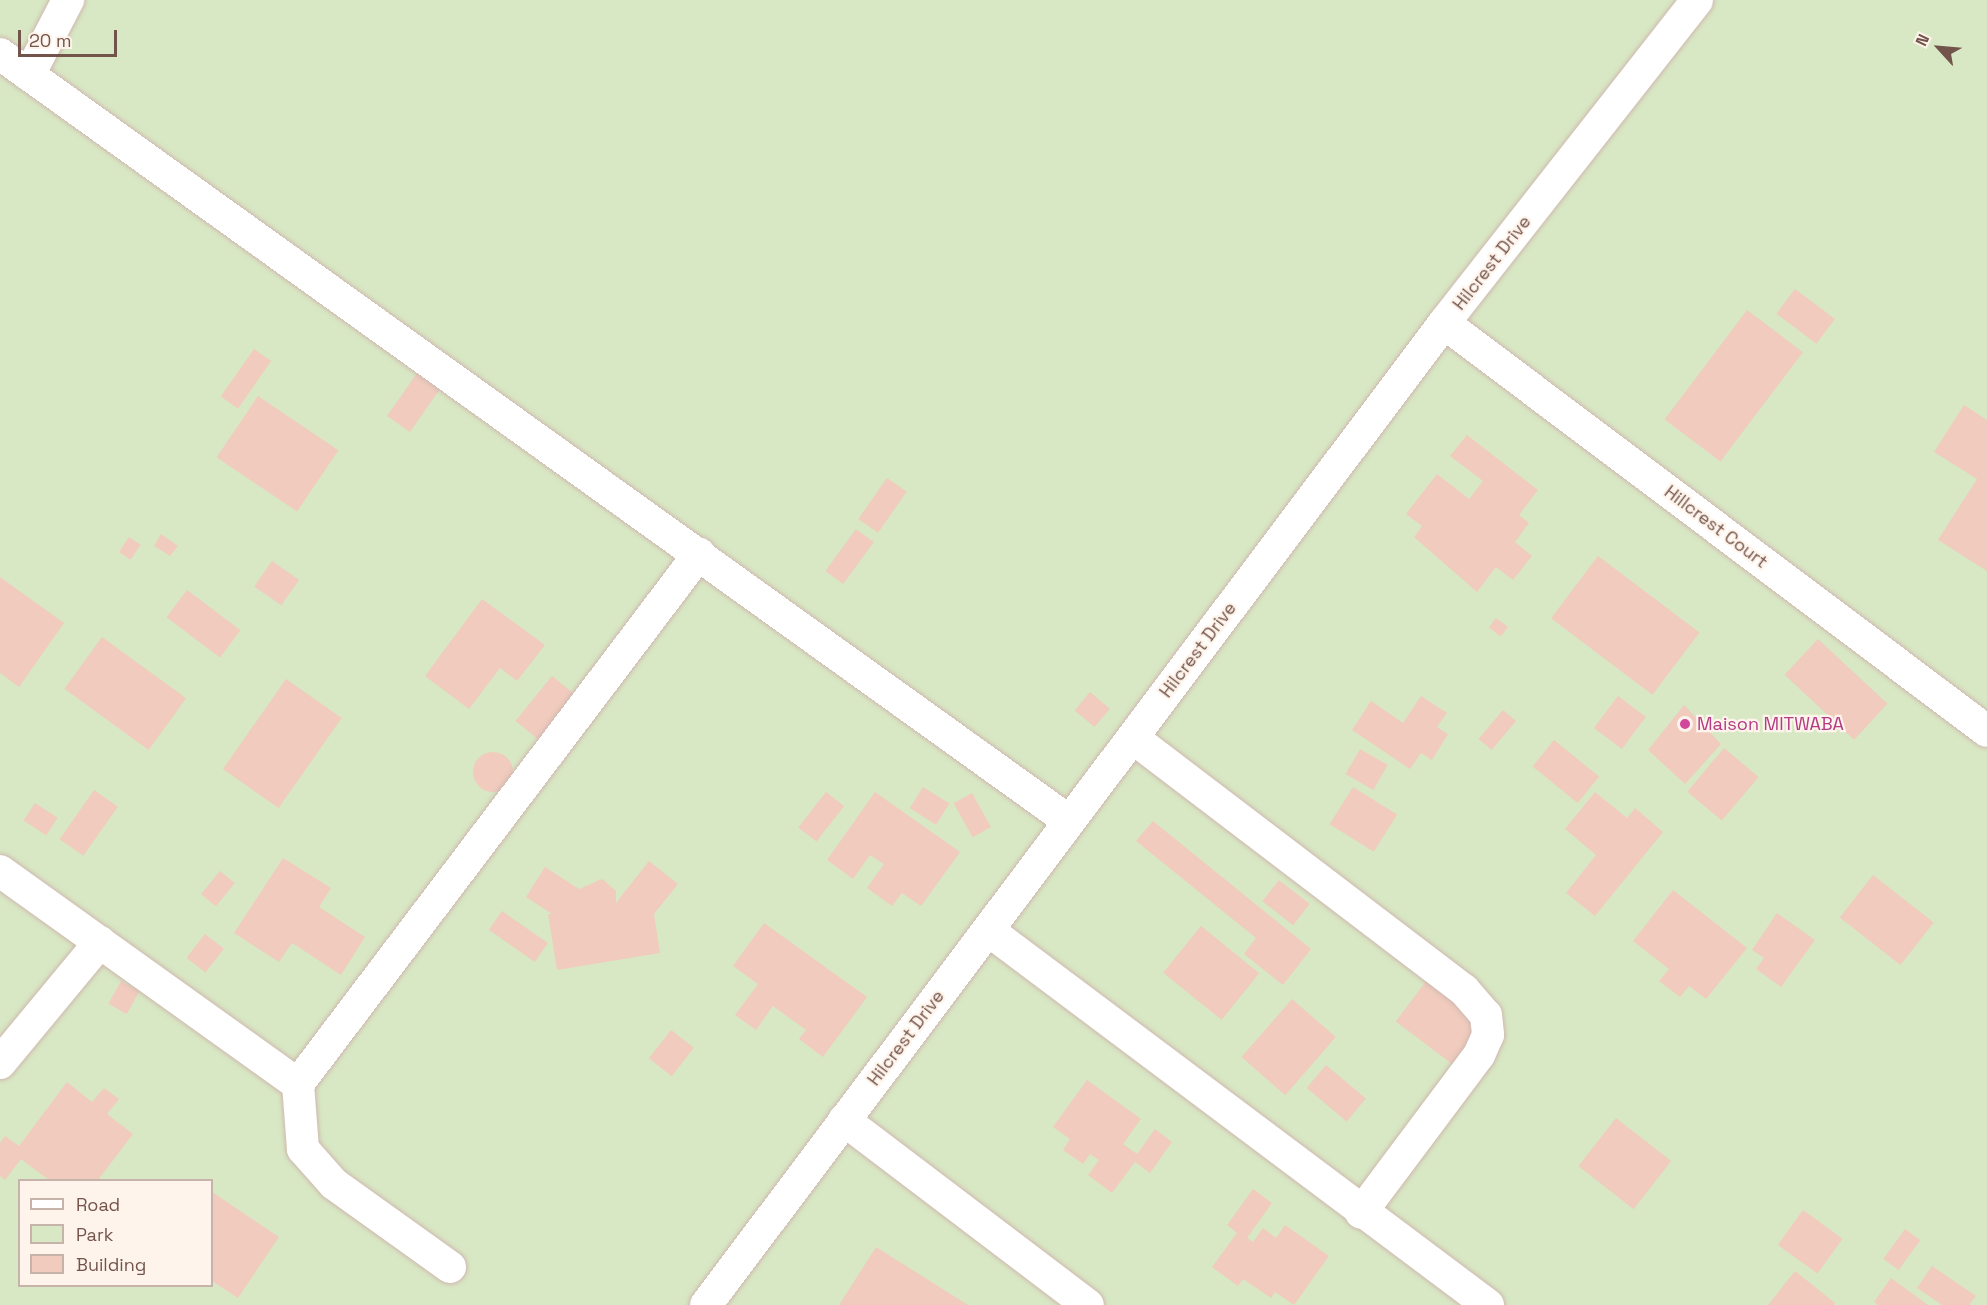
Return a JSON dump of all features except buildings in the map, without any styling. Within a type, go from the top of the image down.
[{"type":"street","points":[[29,75],[68,0]]},
{"type":"street","name":"Hilcrest Drive","points":[[706,1305],[1444,323],[1697,0]]},
{"type":"street","points":[[0,54],[1069,821]]},
{"type":"street","name":"Hillcrest Court","points":[[1444,323],[1987,731]]},
{"type":"street","points":[[450,1267],[334,1184],[303,1149],[298,1084],[699,554]]},
{"type":"street","points":[[1132,738],[1464,990],[1485,1015],[1488,1035],[1479,1055],[1360,1213]]},
{"type":"street","points":[[0,871],[298,1084]]},
{"type":"street","points":[[988,930],[1360,1213],[1488,1305]]},
{"type":"street","points":[[0,1063],[100,942]]},
{"type":"street","points":[[844,1120],[1088,1305]]},
{"type":"green space","points":[[0,0],[1987,0],[1987,1305],[0,1305]]},
{"type":"place","name":"Maison MITWABA","points":[[1685,724]]}]
